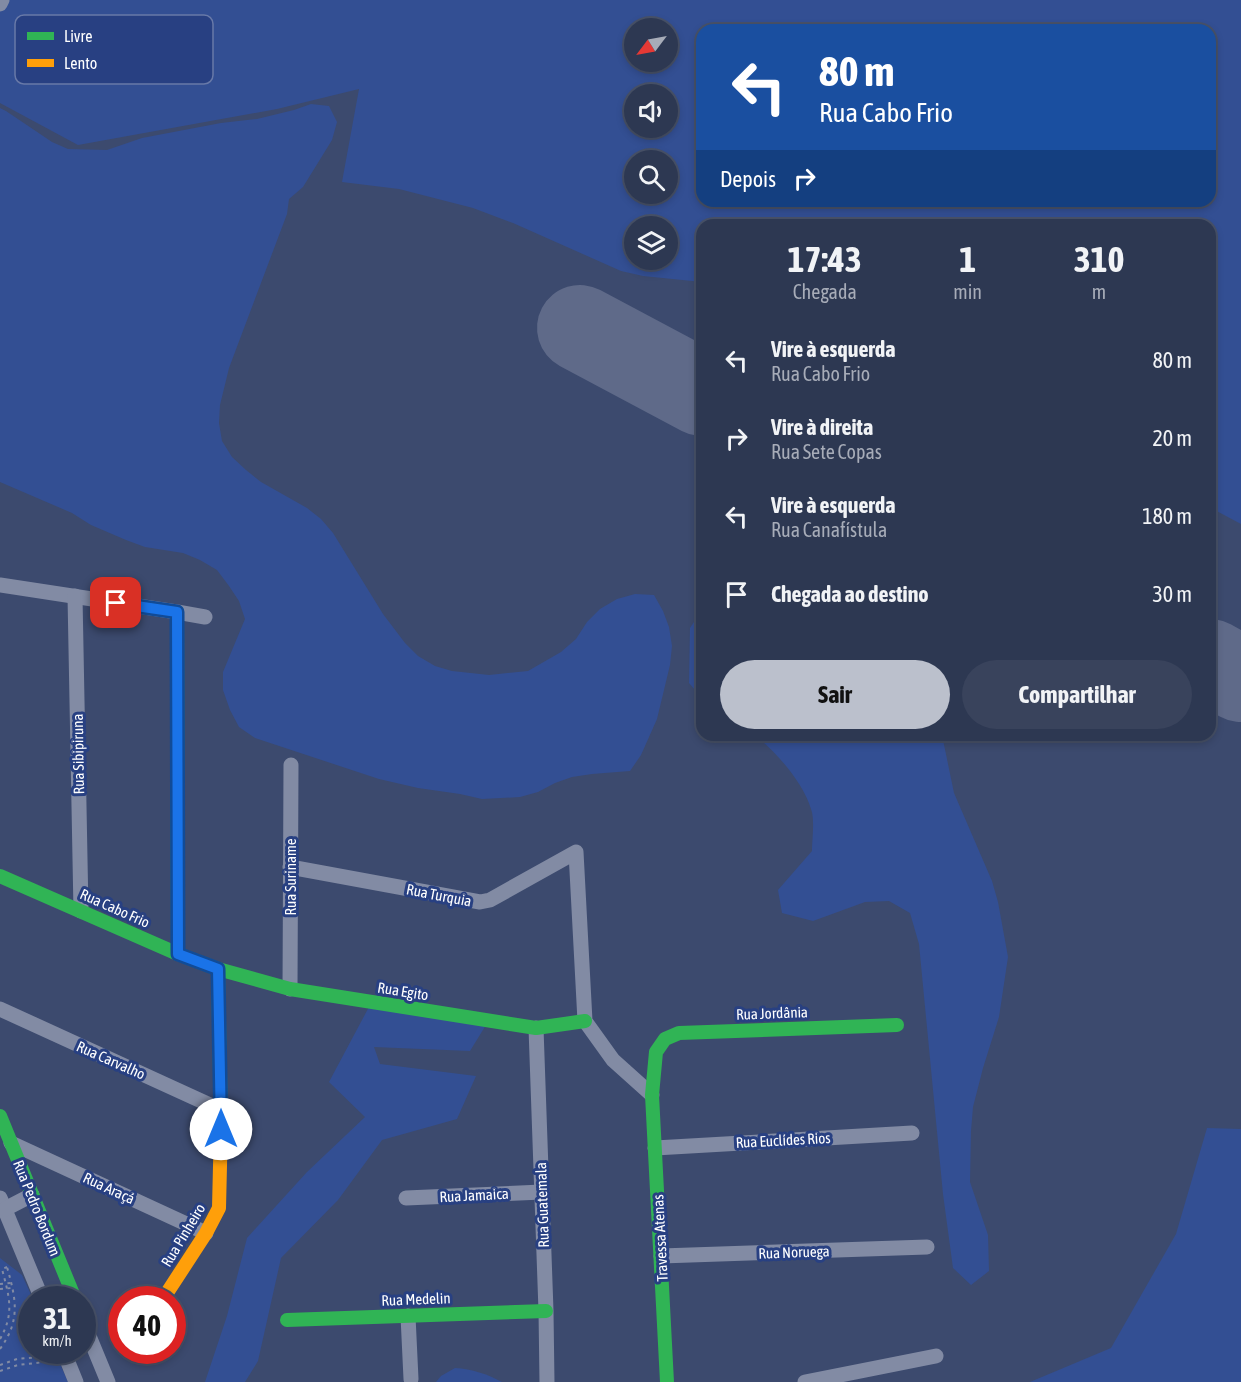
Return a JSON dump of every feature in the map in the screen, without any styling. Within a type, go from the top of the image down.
[{"type":"street","points":[[0,4],[2,0]]},
{"type":"street","points":[[0,585],[205,617]]},
{"type":"street","name":"Rua Sibipiruna","points":[[75,596],[81,912]]},
{"type":"street","points":[[177,612],[178,954]]},
{"type":"street","name":"Rua Suriname","points":[[290,989],[291,765]]},
{"type":"street","name":"Rua Turquia","points":[[290,867],[480,902],[490,900],[576,852],[585,1021]]},
{"type":"street","name":"Rua Cabo Frio","points":[[0,876],[178,954],[218,969]]},
{"type":"street","name":"Rua Egito","points":[[218,969],[290,989],[536,1028],[585,1021]]},
{"type":"street","name":"Rua Pinheiro","points":[[171,1286],[206,1233],[219,1208],[221,1110],[218,969]]},
{"type":"street","name":"Rua Carvalho","points":[[0,1009],[221,1110]]},
{"type":"street","points":[[585,1021],[613,1060],[652,1095]]},
{"type":"street","name":"Rua Jordânia","points":[[656,1052],[664,1039],[679,1033],[897,1025]]},
{"type":"street","name":"Rua Guatemala","points":[[536,1028],[547,1382]]},
{"type":"street","name":"Travessa Atenas","points":[[656,1052],[652,1095],[667,1382]]},
{"type":"street","name":"Rua Pedro Bordum","points":[[0,1116],[70,1286]]},
{"type":"street","name":"Rua Euclídes Rios","points":[[655,1148],[912,1132]]},
{"type":"street","name":"Rua Araçá","points":[[11,1143],[206,1233]]},
{"type":"street","name":"Rua Jamaica","points":[[406,1198],[542,1192]]},
{"type":"street","points":[[2,1204],[32,1195]]},
{"type":"street","name":"Rua Pedro Bordum","points":[[2,1204],[37,1286]]},
{"type":"street","name":"Rua Noruega","points":[[660,1256],[927,1247]]},
{"type":"street","name":"Rua Medelin","points":[[287,1320],[546,1311]]},
{"type":"street","points":[[408,1316],[411,1379]]},
{"type":"street","points":[[96,1352],[108,1382]]},
{"type":"street","points":[[805,1382],[936,1356]]},
{"type":"street","points":[[69,1364],[76,1382]]},
{"type":"path","points":[[0,1339],[9,1317],[10,1304],[2,1269],[7,1267],[16,1304],[15,1318],[9,1335],[0,1349]]},
{"type":"path","points":[[0,1284],[12,1283]]},
{"type":"path","points":[[0,1289],[13,1288]]},
{"type":"path","points":[[0,1365],[18,1359]]},
{"type":"path","points":[[0,1371],[23,1364]]},
{"type":"shaded area","points":[[0,0],[1241,0],[1241,524],[1216,511],[1216,219],[696,219],[696,281],[643,276],[621,271],[513,223],[473,208],[399,189],[342,182],[359,89],[277,109],[78,145],[0,103]]},
{"type":"shaded area","points":[[311,104],[329,106],[337,122],[332,140],[303,187],[289,199],[287,214],[229,368],[220,405],[219,423],[222,441],[232,457],[261,482],[307,508],[321,519],[333,533],[383,614],[405,643],[418,656],[435,666],[452,671],[489,675],[528,671],[561,652],[576,639],[587,622],[600,609],[617,599],[635,594],[654,595],[669,627],[672,646],[670,665],[657,719],[641,755],[630,771],[572,777],[520,797],[482,799],[379,779],[255,738],[239,727],[223,690],[223,672],[245,619],[239,601],[217,570],[183,553],[145,547],[126,540],[91,525],[72,513],[0,482],[0,108],[52,142],[68,149],[107,150],[142,138],[221,123],[257,119]]},
{"type":"shaded area","points":[[696,619],[696,691],[689,683],[690,628]]},
{"type":"shaded area","points":[[761,741],[943,741],[954,793],[992,881],[1008,957],[999,1017],[973,1107],[970,1182],[988,1235],[989,1271],[971,1285],[953,1268],[943,1194],[919,944],[910,913],[889,901],[865,902],[813,921],[782,913],[778,890],[812,851],[813,824],[812,813],[802,788]]},
{"type":"shaded area","points":[[370,1005],[486,1025],[470,1051],[374,1047],[380,1064],[476,1076],[457,1119],[382,1140],[338,1200],[281,1258],[258,1361],[245,1382],[205,1382],[227,1316],[247,1238],[307,1172],[365,1117],[329,1082]]},
{"type":"shaded area","points":[[1207,1128],[1241,1129],[1241,1382],[1030,1382],[1111,1348],[1176,1234]]},
{"type":"shaded area","points":[[0,1258],[22,1275],[27,1286],[18,1286],[18,1364],[60,1364],[68,1382],[0,1382]]},
{"type":"shaded area","points":[[455,1368],[479,1372],[502,1382],[436,1382],[441,1376]]},
{"type":"runway","points":[[580,328],[696,390]]},
{"type":"runway","points":[[1216,665],[1241,679]]},
{"type":"traffic: fast","points":[[177,612],[178,954]]},
{"type":"traffic: fast","points":[[0,876],[178,954],[218,969],[290,989],[536,1028],[585,1021]]},
{"type":"traffic: fast","points":[[218,969],[221,1123]]},
{"type":"traffic: fast","points":[[667,1382],[652,1095],[656,1052],[665,1039],[679,1033],[897,1025]]},
{"type":"traffic: fast","points":[[0,1116],[70,1286]]},
{"type":"traffic: fast","points":[[287,1320],[546,1311]]},
{"type":"traffic: slow","points":[[171,1286],[206,1233],[219,1208],[221,1123]]},
{"type":"route","points":[[116,603],[177,612],[178,954],[218,969],[221,1129]]}]
